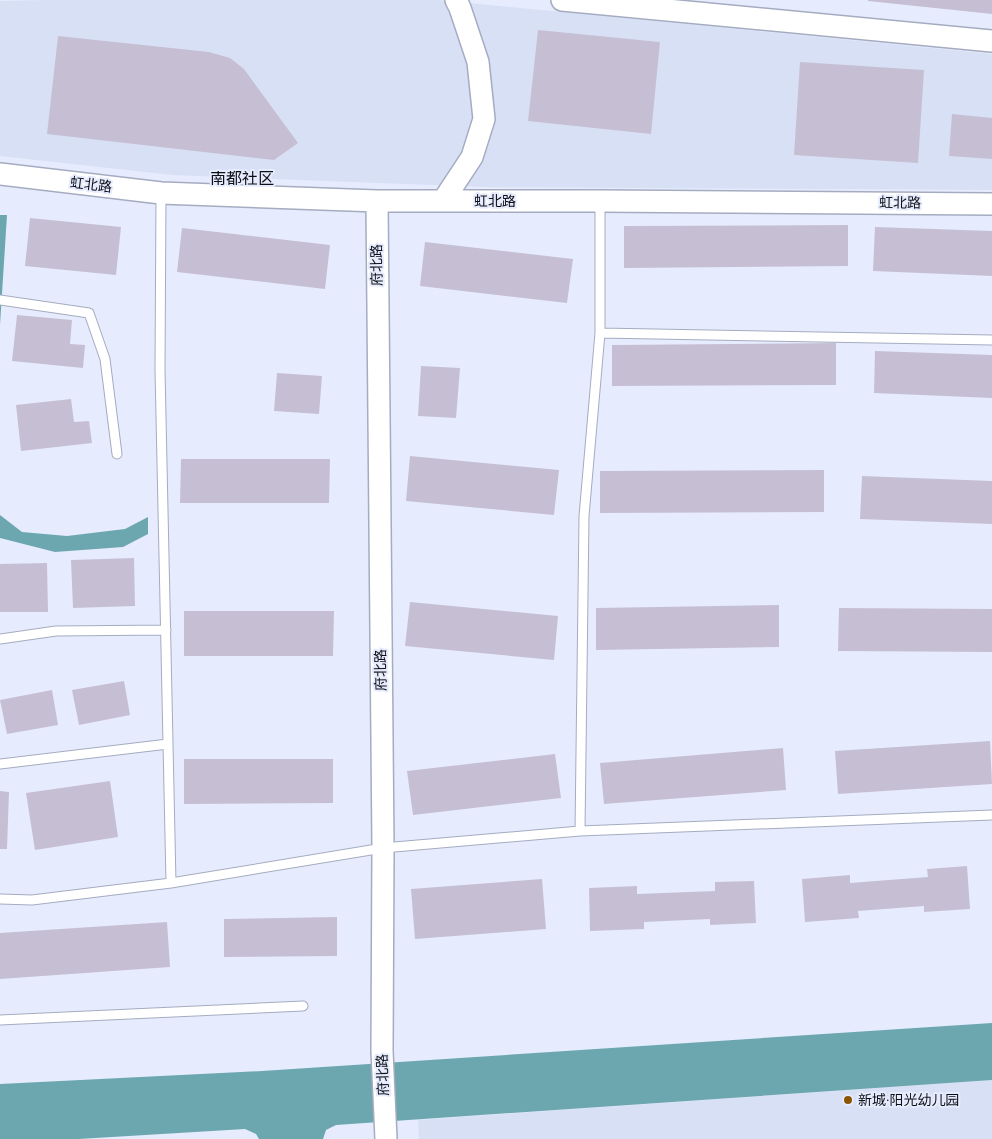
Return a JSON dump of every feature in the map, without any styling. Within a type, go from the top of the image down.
[{"type":"street","points":[[443,201],[472,158],[484,119],[478,62],[456,0]]},
{"type":"street","points":[[562,0],[992,40]]},
{"type":"street","name":"虹北路","points":[[0,174],[161,193],[377,201],[992,204]]},
{"type":"street","name":"府北路","points":[[377,201],[382,1051],[386,1137]]},
{"type":"lane","points":[[161,193],[160,370],[171,883]]},
{"type":"lane","points":[[580,831],[584,516],[600,333],[600,201]]},
{"type":"lane","points":[[0,300],[89,313],[105,359],[117,454]]},
{"type":"lane","points":[[600,333],[992,340]]},
{"type":"lane","points":[[0,640],[56,631],[166,630]]},
{"type":"lane","points":[[0,764],[168,744]]},
{"type":"lane","points":[[0,899],[32,900],[171,883],[382,848],[580,831],[992,816]]},
{"type":"lane","points":[[0,1020],[303,1006]]},
{"type":"shaded area","points":[[438,0],[992,54],[992,190],[483,187],[172,175],[0,156],[0,1]]},
{"type":"shaded area","name":"新城·阳光幼儿园","points":[[992,1080],[992,1139],[419,1139],[418,1120]]},
{"type":"water","points":[[0,215],[7,215],[0,325]]},
{"type":"water","points":[[0,515],[22,532],[67,536],[125,529],[148,517],[148,534],[123,547],[55,552],[0,538]]},
{"type":"water","points":[[992,1023],[992,1080],[336,1125],[326,1130],[323,1139],[259,1139],[256,1134],[245,1129],[79,1139],[0,1139],[0,1084],[262,1071]]},
{"type":"building","points":[[992,0],[992,14],[868,1]]},
{"type":"building","points":[[538,30],[660,42],[651,134],[528,121]]},
{"type":"building","points":[[58,36],[209,52],[230,58],[244,69],[298,143],[274,160],[47,134]]},
{"type":"building","points":[[800,62],[924,70],[918,163],[794,155]]},
{"type":"building","points":[[952,114],[992,118],[992,159],[949,156]]},
{"type":"building","points":[[30,218],[121,227],[116,275],[25,266]]},
{"type":"building","points":[[848,225],[848,266],[624,268],[624,226]]},
{"type":"building","points":[[875,227],[992,231],[992,276],[873,271]]},
{"type":"building","points":[[182,228],[330,245],[325,289],[177,272]]},
{"type":"building","points":[[425,242],[573,259],[567,303],[420,286]]},
{"type":"building","points":[[17,315],[72,320],[70,344],[85,345],[83,368],[12,361]]},
{"type":"building","points":[[836,343],[836,385],[612,386],[612,345]]},
{"type":"building","points":[[875,351],[992,355],[992,398],[874,393]]},
{"type":"building","points":[[421,366],[460,368],[456,418],[418,416]]},
{"type":"building","points":[[277,373],[322,376],[319,414],[274,411]]},
{"type":"building","points":[[71,399],[74,422],[89,421],[92,443],[21,451],[16,405]]},
{"type":"building","points":[[410,456],[559,470],[554,515],[406,501]]},
{"type":"building","points":[[181,459],[330,459],[329,503],[180,503]]},
{"type":"building","points":[[824,470],[824,512],[600,513],[600,471]]},
{"type":"building","points":[[862,476],[992,481],[992,524],[860,519]]},
{"type":"building","points":[[134,558],[135,606],[73,608],[71,560]]},
{"type":"building","points":[[47,563],[48,612],[0,612],[0,564]]},
{"type":"building","points":[[410,602],[558,616],[554,660],[405,646]]},
{"type":"building","points":[[779,605],[779,647],[596,650],[596,608]]},
{"type":"building","points":[[839,608],[992,609],[992,652],[838,651]]},
{"type":"building","points":[[184,611],[334,611],[333,656],[184,656]]},
{"type":"building","points":[[124,681],[130,715],[79,725],[72,690]]},
{"type":"building","points":[[52,690],[58,725],[7,734],[0,700]]},
{"type":"building","points":[[990,741],[992,784],[838,794],[835,751]]},
{"type":"building","points":[[783,748],[786,790],[604,804],[600,763]]},
{"type":"building","points":[[555,754],[561,798],[413,815],[407,771]]},
{"type":"building","points":[[184,759],[333,759],[333,803],[184,804]]},
{"type":"building","points":[[110,781],[118,837],[35,850],[26,793]]},
{"type":"building","points":[[0,791],[9,792],[7,849],[0,849]]},
{"type":"building","points":[[967,866],[970,909],[924,912],[924,906],[858,911],[859,918],[805,922],[802,879],[850,875],[850,883],[928,877],[927,869]]},
{"type":"building","points":[[542,879],[546,929],[415,939],[411,889]]},
{"type":"building","points":[[754,881],[756,923],[710,925],[710,919],[644,922],[644,929],[590,931],[589,888],[637,886],[637,894],[715,891],[715,882]]},
{"type":"building","points":[[337,917],[337,956],[224,957],[224,919]]},
{"type":"building","points":[[167,922],[170,967],[0,979],[0,933]]},
{"type":"place","name":"新城·阳光幼儿园","points":[[848,1100]]},
{"type":"district","name":"南都社区","points":[[242,178]]}]
